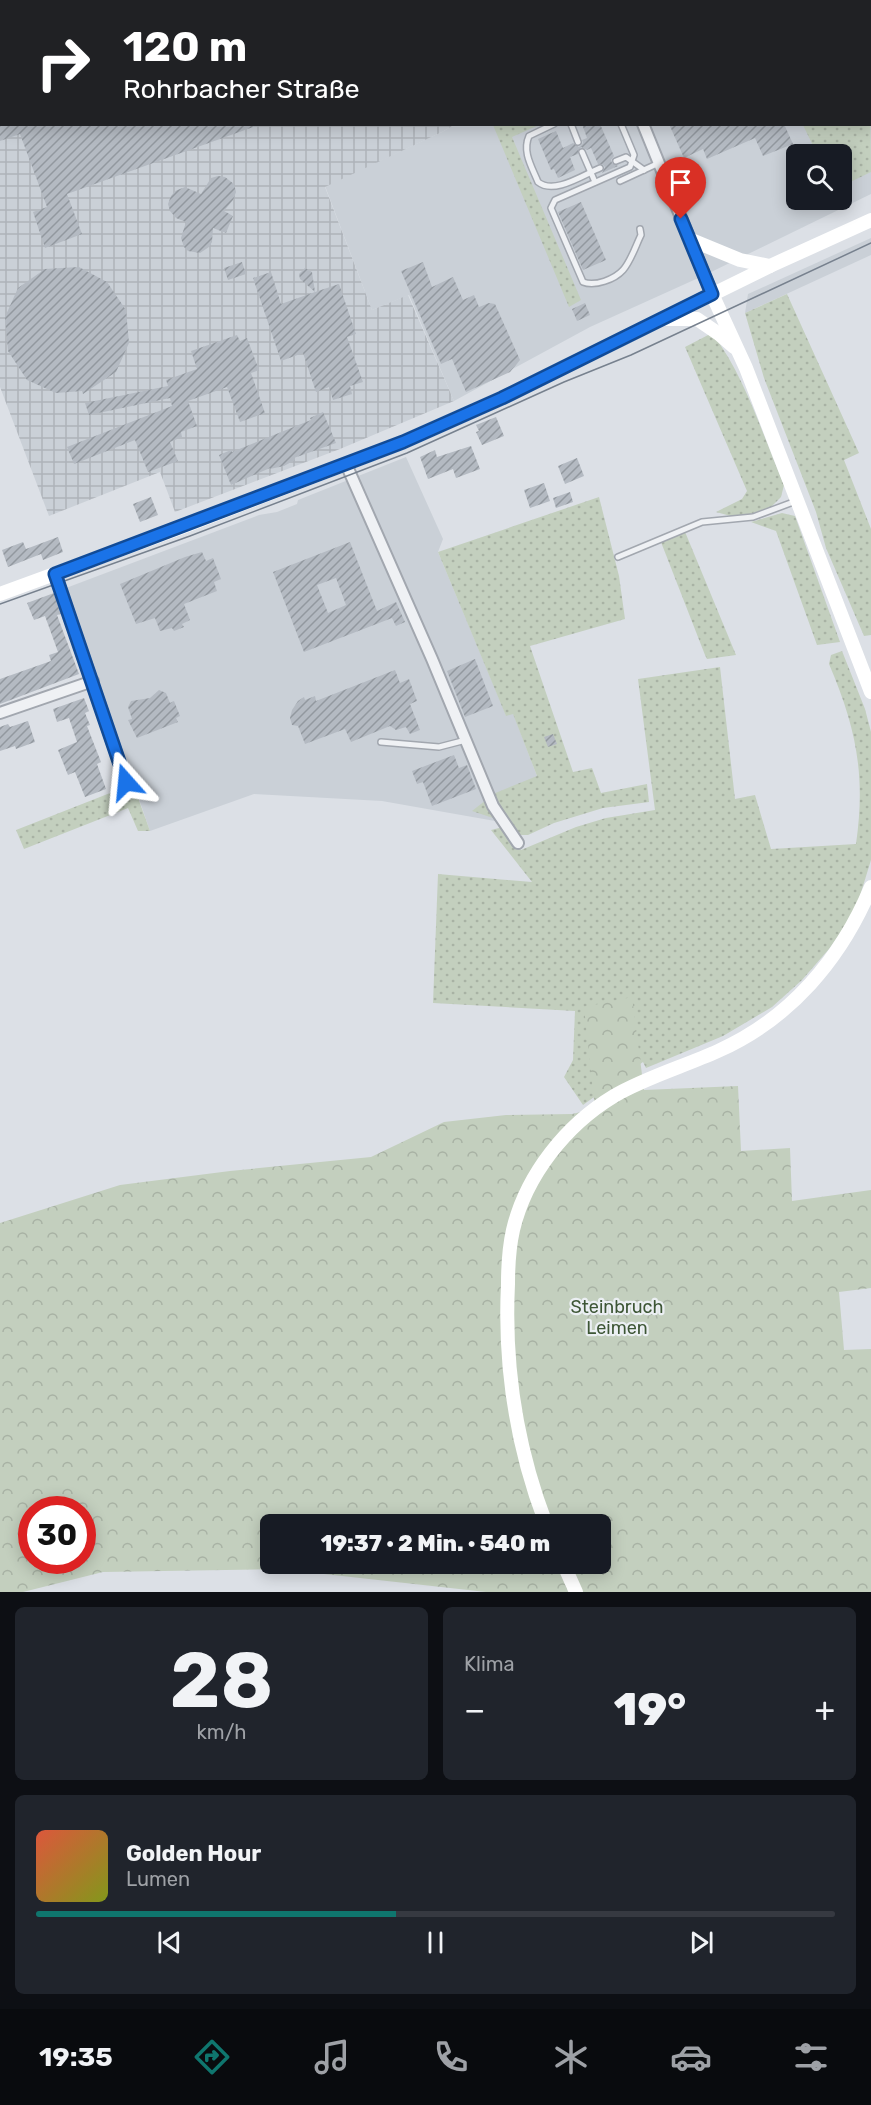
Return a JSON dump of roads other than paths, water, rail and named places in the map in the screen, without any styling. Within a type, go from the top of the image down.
[{"type":"main road","points":[[0,594],[403,442],[492,402],[770,266],[871,220]]},
{"type":"main road","points":[[689,239],[732,257],[770,266]]},
{"type":"main road","points":[[712,294],[738,350],[871,692]]},
{"type":"main road","points":[[663,318],[669,320],[698,319],[738,350]]},
{"type":"main road","points":[[543,1514],[519,1431],[510,1375],[507,1318],[513,1230],[529,1190],[553,1151],[574,1127],[614,1096],[720,1050],[766,1024],[788,1008],[827,966],[859,915],[871,887]]},
{"type":"main road","points":[[567,1574],[576,1592]]},
{"type":"street","points":[[644,126],[712,294]]},
{"type":"street","points":[[346,464],[493,806],[505,827],[518,843]]},
{"type":"street","points":[[55,574],[126,782]]},
{"type":"street","points":[[0,714],[93,681]]},
{"type":"lane","points":[[550,126],[529,136],[525,144],[525,150],[538,182],[549,187],[558,186],[600,168]]},
{"type":"lane","points":[[571,126],[578,142]]},
{"type":"lane","points":[[622,126],[634,155],[630,167],[555,200],[551,208],[583,282],[591,285],[606,281],[623,270],[641,235],[640,229]]},
{"type":"lane","points":[[582,152],[596,182]]},
{"type":"lane","points":[[616,161],[626,157],[644,170]]},
{"type":"lane","points":[[620,181],[659,163]]},
{"type":"lane","points":[[618,557],[702,522],[753,517],[797,501]]},
{"type":"lane","points":[[381,741],[439,747],[466,740]]},
{"type":"tram line","points":[[0,604],[190,536],[407,453],[564,382],[631,355],[871,243]]},
{"type":"park label","name":"Steinbruch Leimen","points":[[617,1317]]}]
